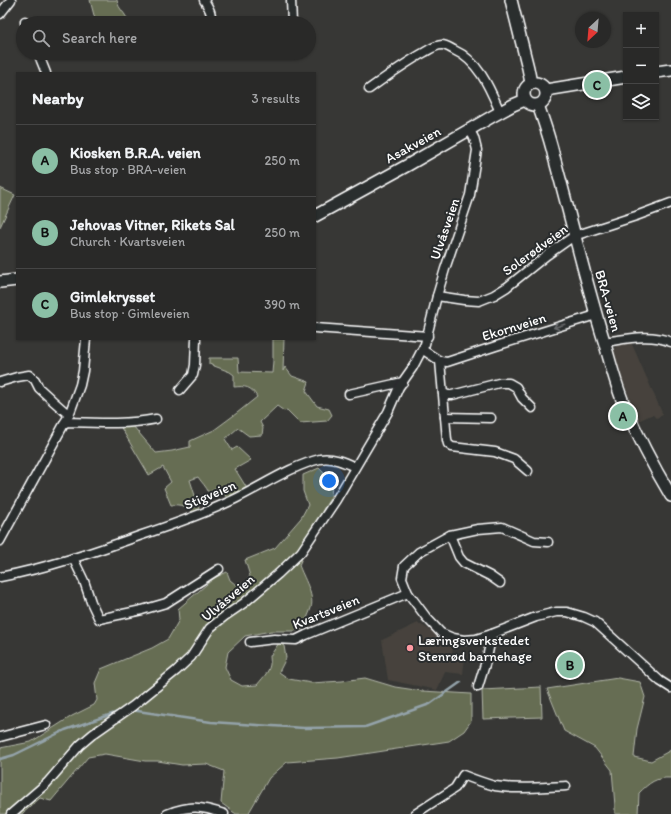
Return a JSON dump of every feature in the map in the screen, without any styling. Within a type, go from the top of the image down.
[{"type":"main road","points":[[511,0],[531,83]]},
{"type":"main road","points":[[659,72],[671,70]]},
{"type":"main road","points":[[546,90],[623,77]]},
{"type":"main road","points":[[536,82],[544,86],[546,90],[545,99],[538,105],[531,105],[525,100],[525,88],[531,83],[536,82]]},
{"type":"main road","name":"Asakveien","points":[[316,215],[500,112],[525,100]]},
{"type":"main road","name":"BRA-veien","points":[[538,105],[554,155],[574,236],[616,383],[630,417],[657,473],[671,496]]},
{"type":"main road","points":[[0,282],[16,280]]},
{"type":"street","points":[[0,14],[11,0]]},
{"type":"street","points":[[204,0],[212,16]]},
{"type":"street","points":[[291,0],[292,16]]},
{"type":"street","points":[[369,89],[408,61],[433,48],[443,45],[458,52],[472,63],[490,89],[500,112]]},
{"type":"street","points":[[41,60],[46,72]]},
{"type":"street","name":"Ulvåsveien","points":[[11,814],[47,783],[80,746],[93,734],[133,706],[176,672],[191,658],[210,628],[244,603],[302,552],[336,500],[426,344],[437,296],[472,187],[477,150],[470,130]]},
{"type":"street","name":"Solerødveien","points":[[437,296],[479,301],[494,295],[507,287],[547,255],[574,236],[671,204]]},
{"type":"street","name":"Ekornveien","points":[[440,361],[447,362],[596,316]]},
{"type":"street","points":[[316,328],[428,336]]},
{"type":"street","points":[[604,342],[645,338],[661,338],[671,342]]},
{"type":"street","points":[[0,541],[67,418],[80,387],[86,340]]},
{"type":"street","points":[[180,390],[193,375],[196,340]]},
{"type":"street","points":[[423,350],[440,361],[448,444],[452,447],[495,452],[514,459],[528,471]]},
{"type":"street","points":[[0,382],[17,377],[28,376],[35,380],[39,388],[52,400],[67,418],[90,423],[124,423],[156,419]]},
{"type":"street","points":[[349,394],[403,382]]},
{"type":"street","points":[[443,393],[452,396],[499,384],[509,383],[516,387],[522,398],[532,408]]},
{"type":"street","points":[[445,417],[491,418]]},
{"type":"street","name":"Stigveien","points":[[0,577],[18,574],[73,558],[196,516],[236,499],[300,466],[321,459],[335,459],[355,467]]},
{"type":"street","points":[[548,542],[534,541],[502,527],[478,529],[450,535],[419,552],[404,566],[402,578],[408,593],[441,634],[464,640],[476,639],[536,617],[564,611],[573,613],[595,622],[660,681],[671,688]]},
{"type":"street","points":[[450,535],[459,557],[464,563],[490,576],[500,583]]},
{"type":"street","points":[[73,558],[99,619],[142,610],[166,603],[219,569]]},
{"type":"street","name":"Kvartsveien","points":[[250,642],[274,639],[296,640],[306,634],[408,593]]},
{"type":"street","points":[[478,687],[487,658],[492,634]]},
{"type":"street","points":[[0,738],[46,725]]},
{"type":"street","points":[[415,814],[455,788],[463,775],[496,786],[520,788],[566,786]]},
{"type":"street","points":[[167,814],[180,809],[192,807],[209,809],[224,814]]},
{"type":"shaded area","points":[[631,342],[663,415],[656,418],[651,415],[638,421],[612,351],[617,345]]},
{"type":"shaded area","points":[[418,623],[453,644],[452,656],[465,657],[463,674],[445,672],[437,690],[388,680],[382,640]]},
{"type":"green space","points":[[90,0],[117,0],[125,16],[94,16]]},
{"type":"green space","points":[[0,188],[15,195],[0,227]]},
{"type":"green space","points":[[273,340],[284,340],[283,371],[285,367],[292,376],[309,382],[306,391],[317,406],[329,409],[332,415],[327,421],[300,423],[287,410],[284,411],[277,406],[260,422],[263,428],[262,435],[249,436],[238,428],[225,439],[232,450],[237,447],[251,460],[235,469],[248,490],[228,500],[218,487],[209,493],[198,477],[190,480],[200,511],[193,513],[183,506],[171,505],[164,488],[171,482],[163,467],[149,475],[120,426],[133,426],[156,453],[190,447],[190,441],[214,430],[257,397],[250,389],[234,387],[234,375],[209,364],[209,358],[238,358],[239,372],[272,373]]},
{"type":"green space","points":[[319,468],[332,484],[331,497],[324,508],[299,565],[308,586],[312,603],[303,629],[294,631],[271,631],[245,636],[228,652],[225,667],[231,680],[242,686],[257,685],[269,669],[270,656],[279,643],[284,646],[286,658],[279,672],[289,679],[311,683],[365,678],[395,687],[422,691],[471,694],[471,721],[464,731],[449,741],[338,758],[287,762],[269,778],[248,814],[236,814],[221,803],[224,771],[206,764],[182,765],[158,761],[145,761],[105,754],[88,757],[51,801],[40,798],[22,814],[0,814],[0,748],[31,742],[72,716],[94,705],[97,700],[95,683],[101,669],[152,648],[168,639],[179,620],[178,609],[214,578],[227,572],[230,580],[235,584],[246,583],[250,576],[245,560],[275,548],[301,518],[308,505],[303,491],[303,475]]},
{"type":"green space","points":[[618,678],[640,682],[645,697],[637,729],[634,757],[651,761],[671,750],[671,778],[653,781],[639,793],[638,814],[615,814],[612,770],[595,748],[564,731],[547,689]]},
{"type":"green space","points":[[541,687],[542,717],[483,719],[482,690]]},
{"type":"waterway","points":[[131,710],[211,722],[304,728],[365,727],[430,704],[461,682]]},
{"type":"waterway","points":[[0,759],[14,755],[65,730],[118,712]]},
{"type":"place","name":"Gimlekrysset","points":[[597,85]]},
{"type":"place","name":"Kiosken B.R.A. veien","points":[[623,416]]},
{"type":"place","name":"Læringsverkstedet Stenrød barnehage","points":[[410,648]]},
{"type":"place","name":"Jehovas Vitner, Rikets Sal","points":[[570,665]]}]
